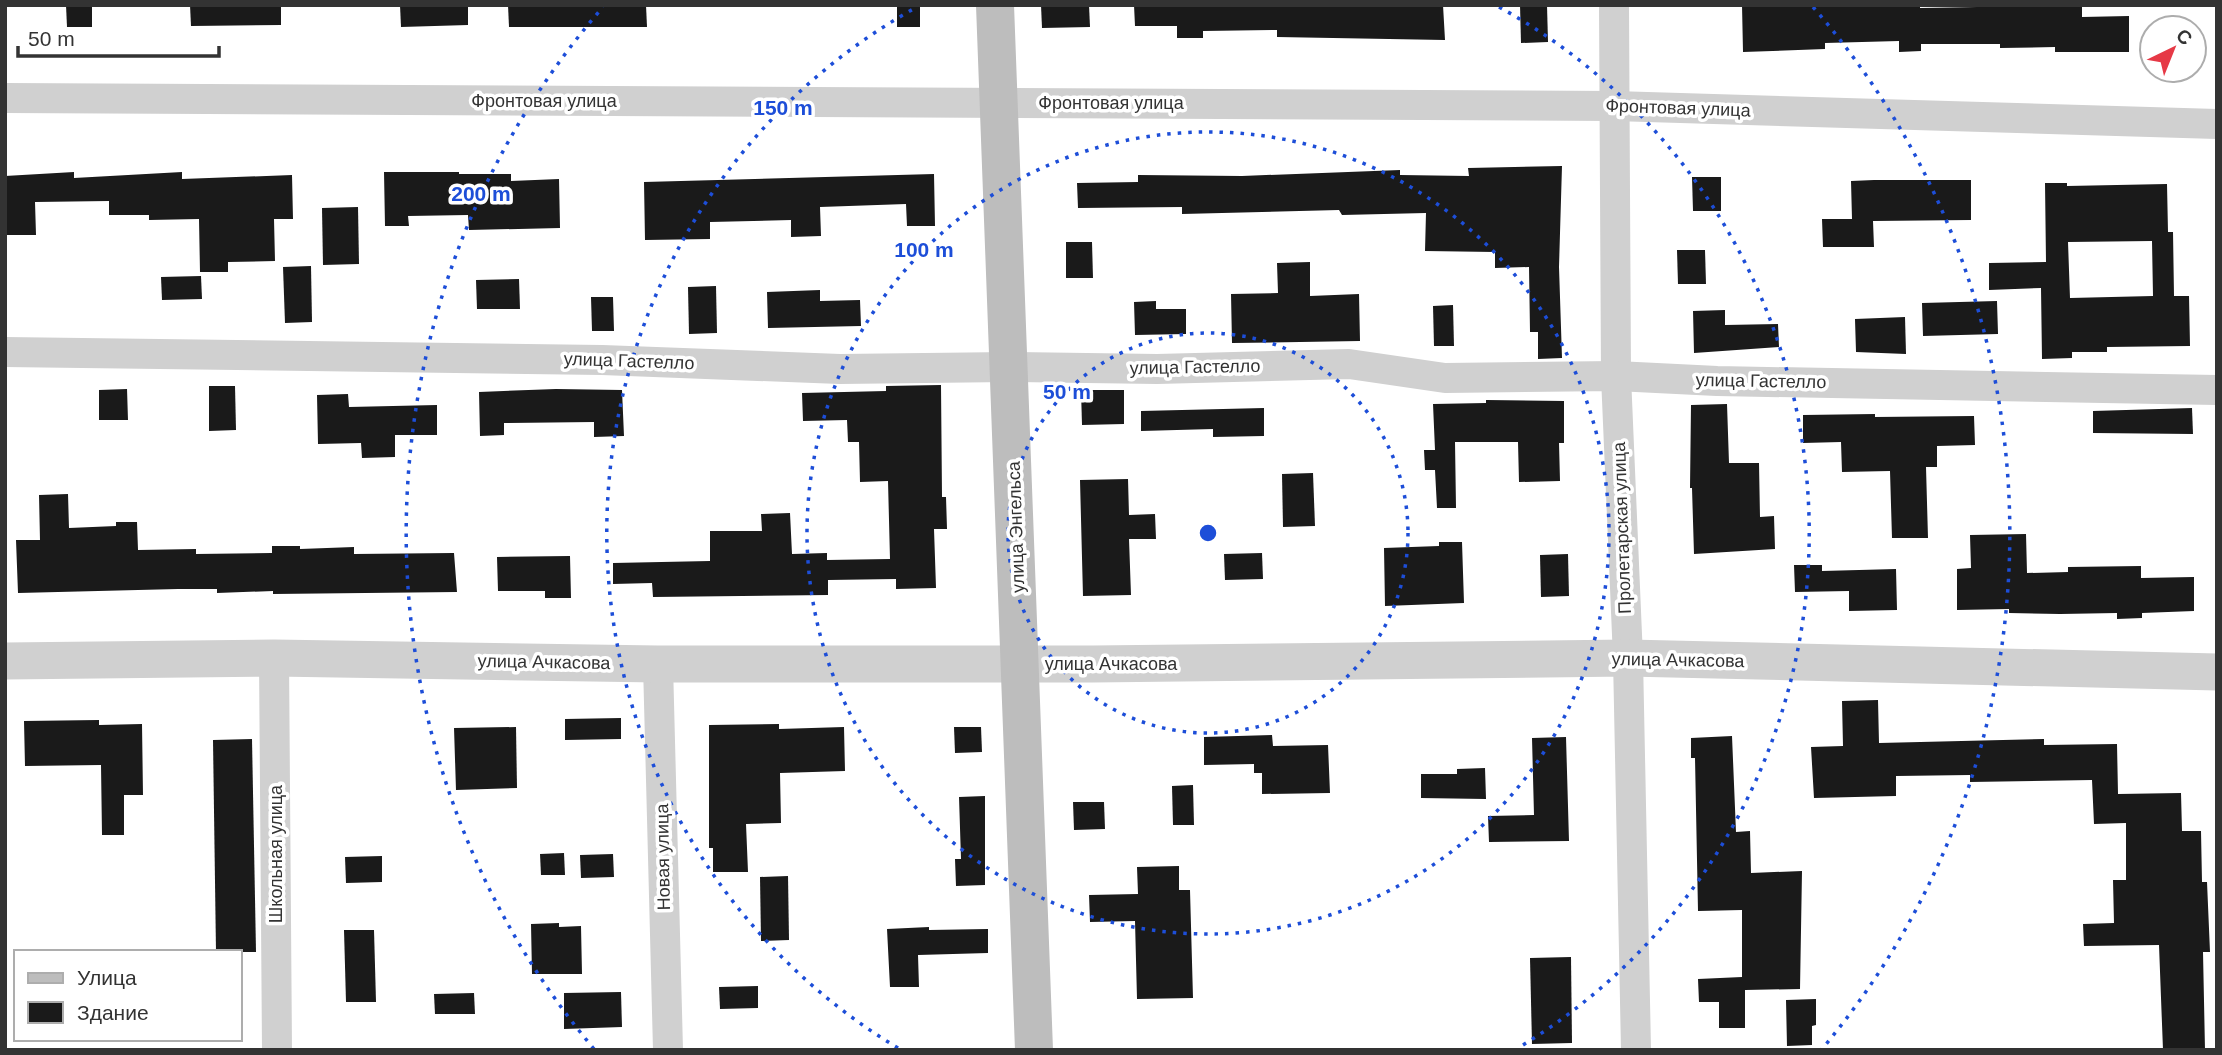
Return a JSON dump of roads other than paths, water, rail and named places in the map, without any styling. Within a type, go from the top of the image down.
[{"type":"main road","name":"улица Энгельса","points":[[995,5],[1022,664],[1034,1050]]},
{"type":"street","name":"Пролетарская улица","points":[[1614,5],[1616,376],[1628,658],[1636,1050]]},
{"type":"street","name":"Фронтовая улица","points":[[5,98],[1614,106],[2217,124]]},
{"type":"street","name":"улица Гастелло","points":[[5,352],[589,359],[839,369],[1157,369],[1349,364],[1446,378],[1616,376],[1717,381],[2217,390]]},
{"type":"street","name":"улица Ачкасова","points":[[5,661],[274,659],[658,664],[1022,664],[1628,658],[2217,672]]},
{"type":"street","name":"Школьная улица","points":[[274,659],[277,1050]]},
{"type":"street","name":"Новая улица","points":[[658,664],[668,1050]]}]
